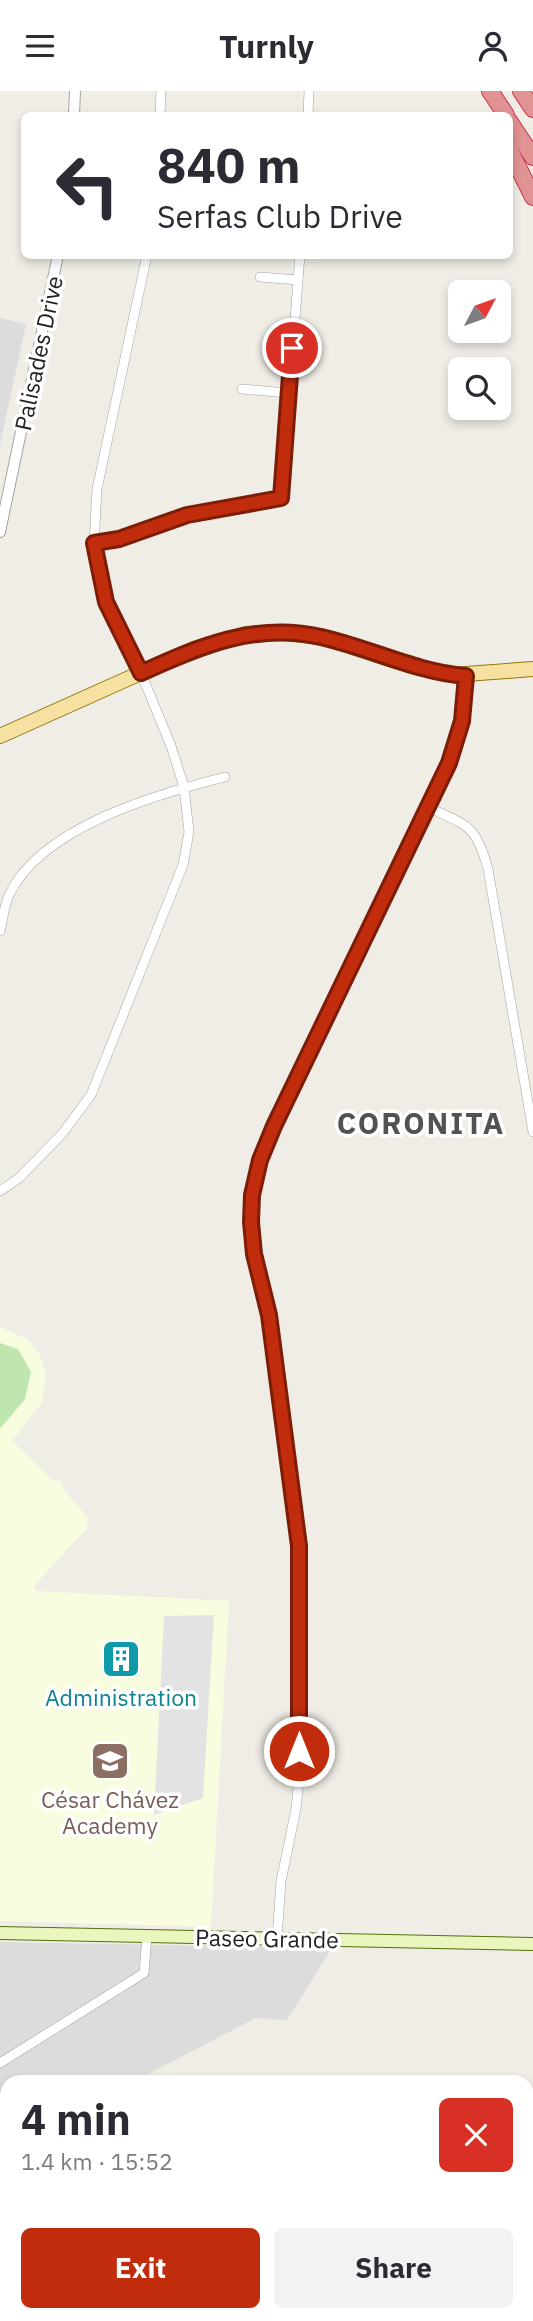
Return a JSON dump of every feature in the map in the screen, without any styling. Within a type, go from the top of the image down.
[{"type":"highway","points":[[522,91],[533,109]]},
{"type":"highway","points":[[513,127],[533,157]]},
{"type":"highway","points":[[513,157],[533,197]]},
{"type":"main road","points":[[0,736],[218,640],[276,632],[321,637],[408,664],[466,676],[533,669]]},
{"type":"main road","name":"Paseo Grande","points":[[0,1933],[533,1944]]},
{"type":"street","points":[[74,112],[75,91]]},
{"type":"street","points":[[160,112],[161,91]]},
{"type":"street","points":[[308,112],[309,91]]},
{"type":"street","name":"Palisades Drive","points":[[0,532],[57,259]]},
{"type":"street","points":[[0,1191],[19,1178],[62,1133],[91,1095],[183,865],[189,831],[184,787],[141,673],[106,602],[94,543],[97,489],[146,259]]},
{"type":"street","points":[[94,543],[119,539],[187,515],[281,498],[287,393],[300,259]]},
{"type":"street","points":[[260,277],[298,280]]},
{"type":"street","points":[[242,389],[287,393]]},
{"type":"street","points":[[276,1939],[281,1881],[296,1809],[299,1778],[299,1546],[269,1315],[254,1254],[252,1195],[260,1160],[274,1126],[457,742],[466,676]]},
{"type":"street","points":[[0,931],[9,896],[26,869],[60,839],[184,787],[225,777]]},
{"type":"street","points":[[428,807],[468,826],[480,840],[488,869],[533,1132]]},
{"type":"street","points":[[0,2063],[144,1973],[147,1935]]},
{"type":"shaded area","points":[[0,318],[26,324],[0,445]]},
{"type":"shaded area","name":"César Chávez Academy","points":[[0,1327],[27,1339],[40,1355],[46,1374],[42,1403],[12,1441],[53,1480],[61,1482],[64,1490],[88,1518],[87,1528],[33,1587],[38,1591],[229,1601],[211,1927],[0,1921]]},
{"type":"shaded area","points":[[214,1615],[203,1798],[154,1815],[164,1616]]},
{"type":"shaded area","points":[[0,1942],[332,1948],[287,2020],[256,2018],[146,2075],[0,2075]]},
{"type":"green space","points":[[0,1343],[18,1349],[31,1372],[25,1399],[0,1429]]},
{"type":"place","name":"Administration","points":[[121,1659]]},
{"type":"place","name":"César Chávez Academy","points":[[110,1761]]},
{"type":"district","name":"CORONITA","points":[[421,1122]]},
{"type":"route","points":[[292,348],[281,498],[187,515],[119,539],[94,543],[106,602],[141,673],[218,640],[246,634],[276,632],[321,637],[408,664],[466,676],[462,721],[449,763],[274,1126],[260,1160],[252,1195],[254,1254],[269,1315],[299,1546],[299,1751]]}]
